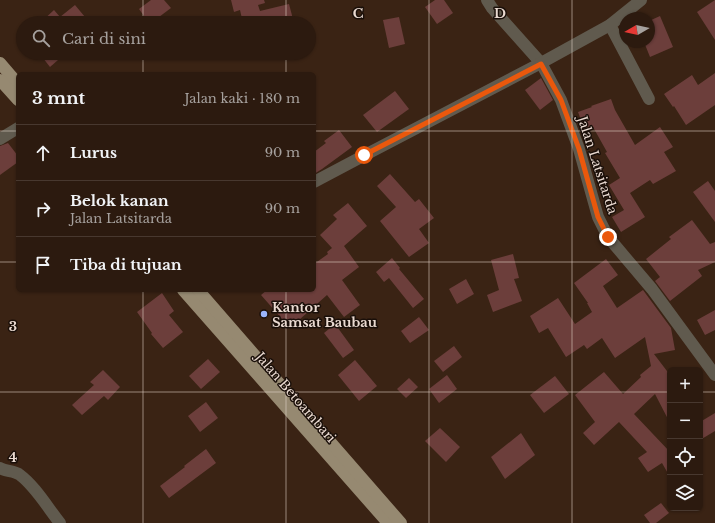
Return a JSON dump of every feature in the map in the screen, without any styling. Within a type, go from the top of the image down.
[{"type":"main road","points":[[0,63],[16,82]]},
{"type":"main road","points":[[0,80],[16,98]]},
{"type":"main road","name":"Jalan Betoambari","points":[[185,292],[401,523]]},
{"type":"main road","name":"Jalan Betoambari","points":[[200,292],[388,523]]},
{"type":"street","name":"Jalan Latsitarda","points":[[487,0],[541,64],[561,100],[579,149],[598,217],[608,237],[652,289],[715,375]]},
{"type":"street","points":[[316,181],[541,64],[610,25],[641,0]]},
{"type":"street","points":[[610,25],[649,99]]},
{"type":"street","points":[[0,139],[16,129]]},
{"type":"street","points":[[0,468],[19,474],[27,481],[60,523]]},
{"type":"building","points":[[151,0],[164,0],[171,8],[160,16],[144,16],[139,9]]},
{"type":"building","points":[[231,0],[264,0],[265,3],[258,5],[260,11],[289,4],[292,16],[241,16],[240,10],[234,12]]},
{"type":"building","points":[[435,0],[444,0],[453,13],[437,24],[425,7]]},
{"type":"building","points":[[715,0],[715,40],[697,12]]},
{"type":"building","points":[[75,5],[84,16],[61,16]]},
{"type":"building","points":[[54,10],[59,16],[48,16]]},
{"type":"building","points":[[660,16],[673,47],[650,57],[646,48],[655,48],[655,18]]},
{"type":"building","points":[[399,17],[405,44],[389,48],[383,20]]},
{"type":"building","points":[[44,60],[58,60],[50,67]]},
{"type":"building","points":[[715,73],[715,105],[686,125],[674,106],[673,107],[664,94],[692,75],[698,85]]},
{"type":"building","points":[[541,78],[553,100],[540,110],[525,90]]},
{"type":"building","points":[[395,91],[409,109],[377,132],[363,115]]},
{"type":"building","points":[[611,99],[615,110],[635,145],[660,127],[673,147],[664,152],[676,171],[653,184],[650,180],[630,193],[645,217],[621,232],[612,217],[624,210],[609,185],[620,178],[605,153],[607,152],[593,127],[585,131],[578,112]]},
{"type":"building","points":[[339,130],[352,147],[316,173],[316,150],[326,143],[324,141]]},
{"type":"building","points":[[8,143],[16,153],[16,163],[0,175],[0,146]]},
{"type":"building","points":[[390,174],[415,202],[419,199],[434,218],[419,229],[429,243],[409,257],[380,221],[396,207],[377,186]]},
{"type":"building","points":[[708,181],[715,191],[715,222],[693,192]]},
{"type":"building","points":[[348,203],[367,226],[344,246],[359,267],[342,280],[360,305],[344,317],[327,295],[290,328],[261,295],[265,292],[316,292],[316,263],[328,254],[327,252],[332,248],[320,235],[337,219],[333,215]]},
{"type":"building","points":[[692,220],[710,244],[715,242],[715,262],[698,270],[702,276],[670,301],[655,281],[660,277],[646,259],[671,239],[669,237]]},
{"type":"building","points":[[513,254],[519,278],[514,279],[522,301],[493,312],[487,295],[499,290],[491,260]]},
{"type":"building","points":[[392,258],[400,268],[399,269],[424,299],[413,308],[389,278],[384,282],[376,272]]},
{"type":"building","points":[[606,259],[618,275],[603,286],[617,308],[643,290],[671,328],[675,350],[654,354],[667,371],[667,417],[655,394],[634,414],[667,449],[667,472],[662,463],[648,472],[638,458],[647,452],[619,422],[594,445],[583,433],[595,422],[575,395],[604,372],[623,394],[641,377],[640,375],[651,366],[645,337],[615,358],[602,338],[587,349],[584,345],[566,357],[548,328],[539,333],[530,316],[558,298],[575,324],[592,312],[588,303],[574,283]]},
{"type":"building","points":[[466,279],[474,294],[457,304],[449,289]]},
{"type":"building","points":[[162,293],[174,311],[169,315],[183,332],[163,348],[151,334],[152,333],[137,312]]},
{"type":"building","points":[[715,310],[715,330],[705,335],[697,320]]},
{"type":"building","points":[[419,317],[429,330],[410,343],[401,331]]},
{"type":"building","points":[[335,324],[354,350],[343,358],[324,333]]},
{"type":"building","points":[[454,346],[462,357],[443,372],[434,361]]},
{"type":"building","points":[[208,359],[220,372],[201,389],[189,376]]},
{"type":"building","points":[[355,360],[377,386],[359,401],[338,375]]},
{"type":"building","points":[[103,370],[120,387],[108,400],[104,396],[82,415],[72,405],[94,385],[90,382]]},
{"type":"building","points":[[447,375],[457,389],[439,403],[429,389]]},
{"type":"building","points":[[555,376],[569,394],[544,413],[530,395]]},
{"type":"building","points":[[409,378],[418,387],[406,398],[397,389]]},
{"type":"building","points":[[206,402],[218,418],[200,432],[188,416]]},
{"type":"building","points":[[715,413],[715,431],[703,438],[703,420]]},
{"type":"building","points":[[440,428],[460,447],[446,462],[425,441]]},
{"type":"building","points":[[521,433],[535,455],[505,479],[491,457]]},
{"type":"building","points":[[206,449],[216,463],[169,498],[160,486]]},
{"type":"building","points":[[661,503],[669,513],[656,523],[650,523],[644,515]]},
{"type":"place","name":"Kantor Samsat Baubau","points":[[264,314]]},
{"type":"route","points":[[364,155],[541,64],[561,100],[579,149],[598,217],[608,237]]}]
